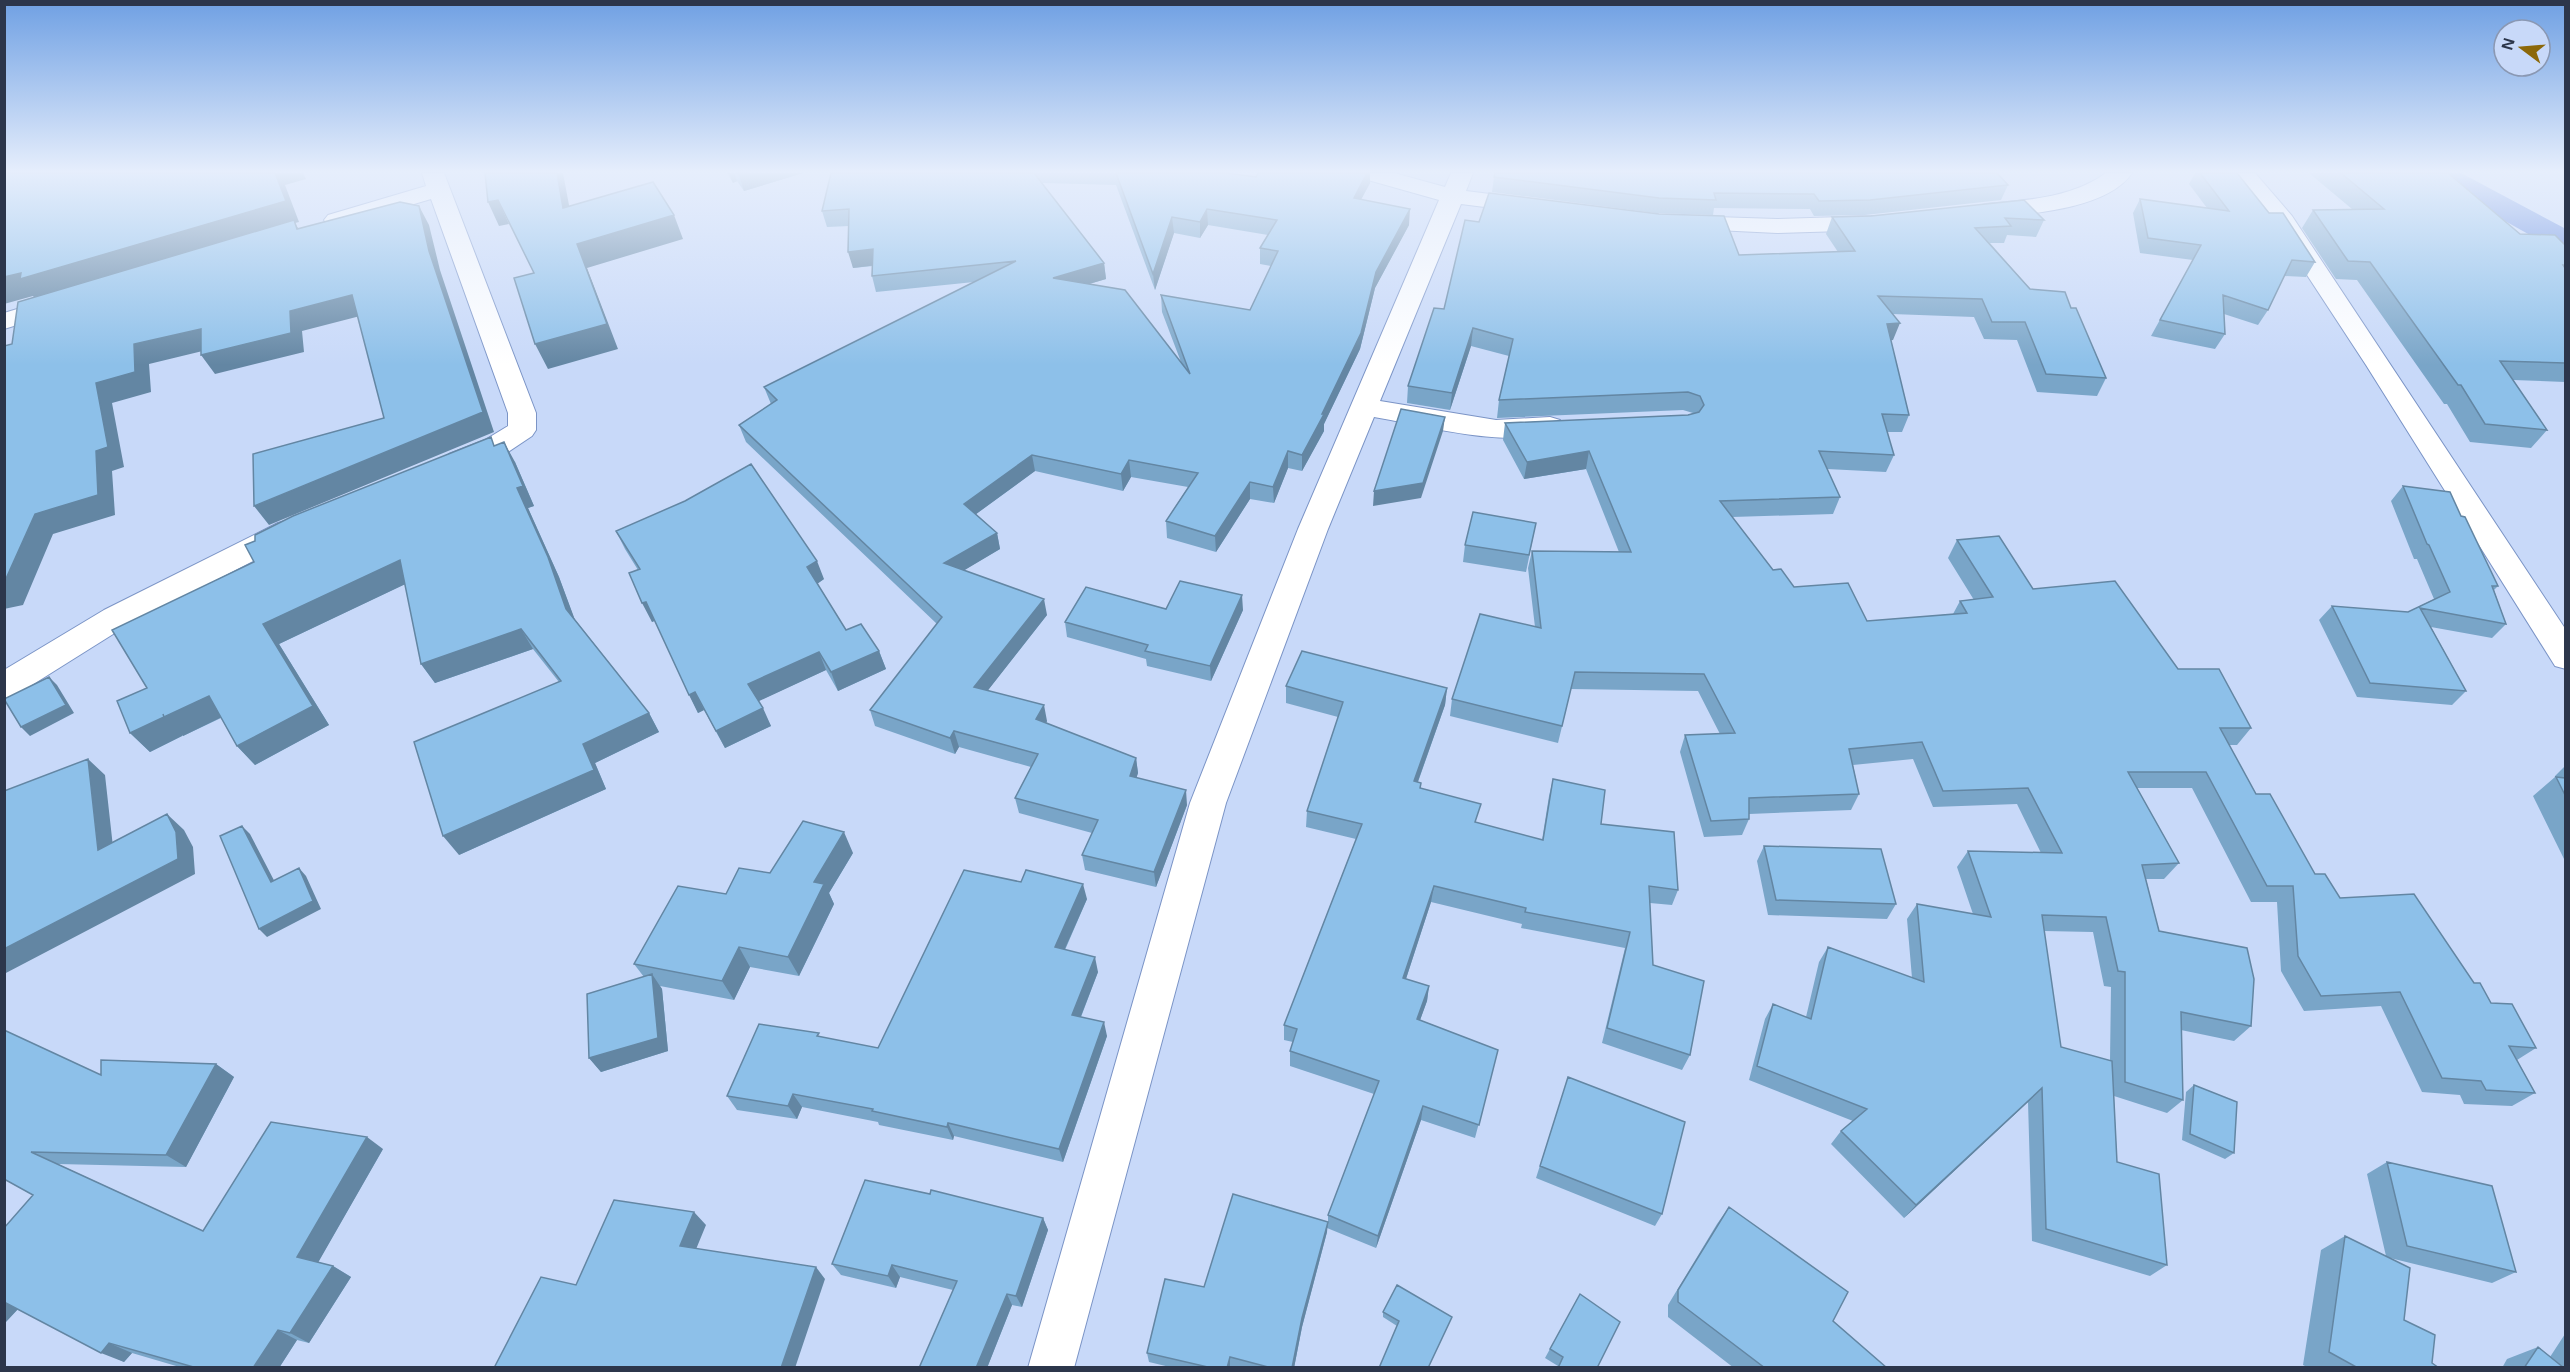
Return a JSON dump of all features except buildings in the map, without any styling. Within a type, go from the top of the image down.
[{"type":"street","points":[[429,473],[495,447],[522,430],[522,413],[456,237]]},
{"type":"street","points":[[1051,1368],[1208,803],[1313,529],[1435,237]]},
{"type":"street","points":[[2294,237],[2366,345],[2565,657]]},
{"type":"street","points":[[4,321],[84,297]]},
{"type":"street","points":[[1364,408],[1496,429],[1579,424]]},
{"type":"street","points":[[4,686],[115,618],[318,518]]},
{"type":"waterway","points":[[2557,237],[2566,242]]}]
